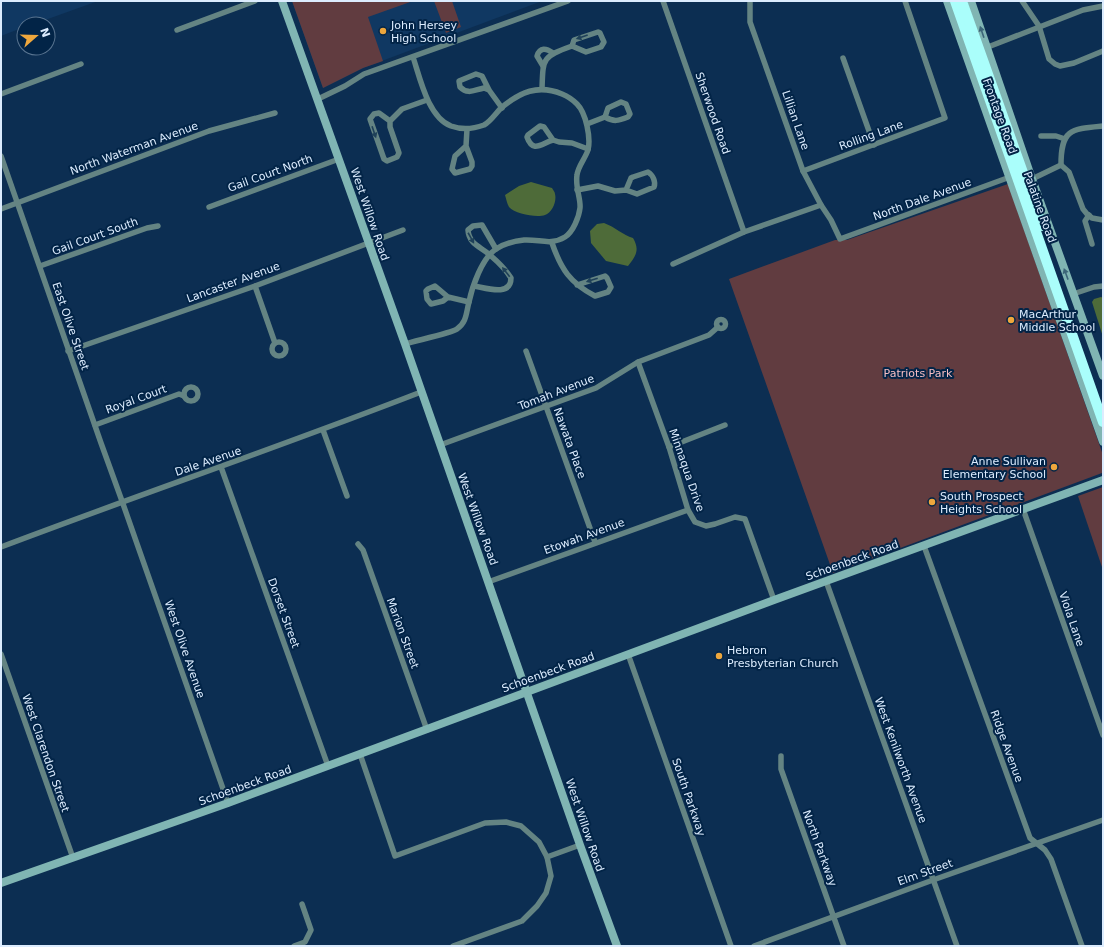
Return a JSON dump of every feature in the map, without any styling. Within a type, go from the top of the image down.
[{"type":"highway","name":"Palatine Road","points":[[955,1],[1103,422]]},
{"type":"highway","name":"Palatine Road","points":[[962,1],[1103,401]]},
{"type":"highway","points":[[1003,137],[1038,256]]},
{"type":"street","points":[[177,30],[255,1]]},
{"type":"street","name":"West Willow Road","points":[[282,1],[405,344],[616,946]]},
{"type":"street","points":[[318,100],[364,74],[568,1]]},
{"type":"street","name":"Sherwood Road","points":[[663,1],[744,232]]},
{"type":"street","name":"Lillian Lane","points":[[750,1],[750,22],[803,171],[820,205],[831,220],[840,239]]},
{"type":"street","name":"Rolling Lane","points":[[803,171],[946,118],[905,1]]},
{"type":"street","name":"Frontage Road","points":[[947,1],[1103,442]]},
{"type":"street","name":"Frontage Road","points":[[971,1],[1032,178],[1103,376]]},
{"type":"street","points":[[1022,1],[1039,26],[1049,59],[1055,64],[1060,66],[1074,63],[1103,51]]},
{"type":"street","points":[[988,47],[1083,10],[1103,6]]},
{"type":"street","points":[[542,66],[552,53],[572,46],[586,52],[601,46],[604,42],[600,32],[598,32],[574,40],[572,46]]},
{"type":"street","points":[[542,89],[542,66],[537,56],[538,52],[545,49],[552,53]]},
{"type":"street","points":[[405,344],[457,330],[466,319],[469,302],[479,272],[490,255],[496,249],[505,244],[525,240],[552,243],[566,236],[575,224],[580,207],[577,190],[577,174],[588,149],[587,124],[578,105],[562,94],[542,89],[529,91],[502,108],[485,124],[467,129],[450,126],[435,114],[427,100],[413,57]]},
{"type":"street","points":[[844,58],[874,145]]},
{"type":"street","points":[[1,94],[81,64]]},
{"type":"street","points":[[489,90],[484,88],[466,92],[460,87],[459,81],[476,74],[480,74],[502,108]]},
{"type":"street","points":[[390,121],[379,113],[374,114],[370,119],[384,159],[387,161],[397,157],[399,153],[390,127],[390,121],[402,109],[427,100]]},
{"type":"street","points":[[587,124],[604,117],[613,121],[628,117],[630,114],[626,104],[621,102],[610,106],[604,117]]},
{"type":"street","name":"North Waterman Avenue","points":[[1,209],[209,131],[275,113]]},
{"type":"street","points":[[553,140],[536,147],[533,146],[527,137],[540,126],[544,127],[553,140],[572,143],[588,149]]},
{"type":"street","points":[[1103,126],[1077,128],[1065,139],[1061,148],[1061,165],[1069,172],[1083,209],[1092,218],[1103,220]]},
{"type":"street","points":[[466,146],[455,156],[452,169],[455,173],[470,169],[472,166],[466,146],[467,129]]},
{"type":"street","points":[[1041,136],[1056,136],[1065,139]]},
{"type":"street","name":"East Olive Street","points":[[1,156],[68,351],[122,501]]},
{"type":"street","name":"Gail Court North","points":[[209,207],[339,159]]},
{"type":"street","points":[[1032,178],[1061,165]]},
{"type":"street","points":[[577,190],[598,186],[615,191],[626,190],[636,194],[652,189],[655,185],[652,175],[648,172],[633,176],[626,190]]},
{"type":"street","name":"North Dale Avenue","points":[[840,239],[1010,177]]},
{"type":"street","points":[[673,264],[744,232],[820,205]]},
{"type":"street","points":[[1089,215],[1086,221],[1092,244]]},
{"type":"street","points":[[474,286],[502,290],[507,288],[510,284],[510,278],[490,255],[478,247],[470,239],[468,230],[480,224],[482,225],[496,249]]},
{"type":"street","name":"Gail Court South","points":[[40,266],[146,228],[158,226]]},
{"type":"street","name":"Lancaster Avenue","points":[[68,351],[256,286],[368,242],[404,230]]},
{"type":"street","points":[[552,243],[560,263],[572,281],[577,285],[595,296],[608,292],[611,288],[605,276],[577,285]]},
{"type":"street","points":[[256,286],[275,343]]},
{"type":"street","points":[[1073,294],[1094,287],[1103,286]]},
{"type":"street","points":[[448,297],[469,302]]},
{"type":"street","name":"Tomah Avenue","points":[[440,446],[596,388],[638,362],[709,335],[718,327]]},
{"type":"street","name":"Nawata Place","points":[[526,351],[596,542]]},
{"type":"street","name":"Minnaqua Drive","points":[[638,362],[669,447],[688,510],[695,522],[706,526],[735,517],[745,519],[774,600]]},
{"type":"street","name":"Dale Avenue","points":[[1,547],[122,501],[221,468],[421,392]]},
{"type":"street","name":"Royal Court","points":[[95,425],[179,394],[184,396]]},
{"type":"street","points":[[669,447],[725,426]]},
{"type":"street","points":[[323,430],[347,496]]},
{"type":"street","name":"Dorset Street","points":[[221,468],[328,766]]},
{"type":"street","name":"Schoenbeck Road","points":[[1,883],[228,803],[774,600],[1103,480]]},
{"type":"street","name":"West Olive Avenue","points":[[122,501],[228,803]]},
{"type":"street","name":"Viola Lane","points":[[1023,509],[1103,736]]},
{"type":"street","name":"Etowah Avenue","points":[[488,582],[688,510]]},
{"type":"street","name":"Marion Street","points":[[358,544],[363,550],[427,730]]},
{"type":"street","name":"Ridge Avenue","points":[[924,546],[1030,838],[1038,843],[1051,859],[1082,946]]},
{"type":"street","name":"West Kenilworth Avenue","points":[[826,581],[957,946]]},
{"type":"street","name":"West Clarendon Street","points":[[1,654],[73,858]]},
{"type":"street","name":"South Parkway","points":[[628,654],[731,946]]},
{"type":"street","points":[[360,754],[395,856],[485,824],[506,822],[521,826],[539,842],[547,857],[551,876],[546,892],[538,906],[522,921],[453,946]]},
{"type":"street","name":"North Parkway","points":[[781,756],[781,769],[844,946]]},
{"type":"street","name":"Elm Street","points":[[754,946],[933,880],[1103,820]]},
{"type":"street","points":[[547,857],[580,845]]},
{"type":"street","points":[[294,946],[305,942],[311,930],[302,904]]},
{"type":"shaded area","points":[[1,1],[98,1],[56,16],[16,16],[16,30],[1,36]]},
{"type":"shaded area","name":"John Hersey High School","points":[[292,1],[542,1],[363,68],[323,88]]},
{"type":"shaded area","points":[[531,182],[552,188],[555,192],[555,200],[548,214],[541,216],[526,215],[516,212],[509,207],[505,195],[519,186]]},
{"type":"shaded area","points":[[604,223],[633,238],[637,249],[628,266],[606,261],[591,243],[590,231],[597,224]]},
{"type":"shaded area","points":[[1101,297],[1103,298],[1103,337],[1092,302],[1094,299]]},
{"type":"green space","points":[[292,1],[413,1],[368,17],[383,61],[363,68],[323,88]]},
{"type":"green space","points":[[434,1],[452,1],[461,27],[446,33]]},
{"type":"green space","name":"Patriots Park","points":[[1008,184],[1103,455],[1103,471],[1102,473],[833,573],[729,279],[835,240],[847,240]]},
{"type":"green space","points":[[1103,487],[1103,570],[1078,496]]},
{"type":"place","name":"John Hersey High School","points":[[383,31]]},
{"type":"place","name":"MacArthur Middle School","points":[[1011,320]]},
{"type":"place","name":"Anne Sullivan Elementary School","points":[[1054,467]]},
{"type":"place","name":"South Prospect Heights School","points":[[932,502]]},
{"type":"place","name":"Hebron Presbyterian Church","points":[[719,656]]}]
